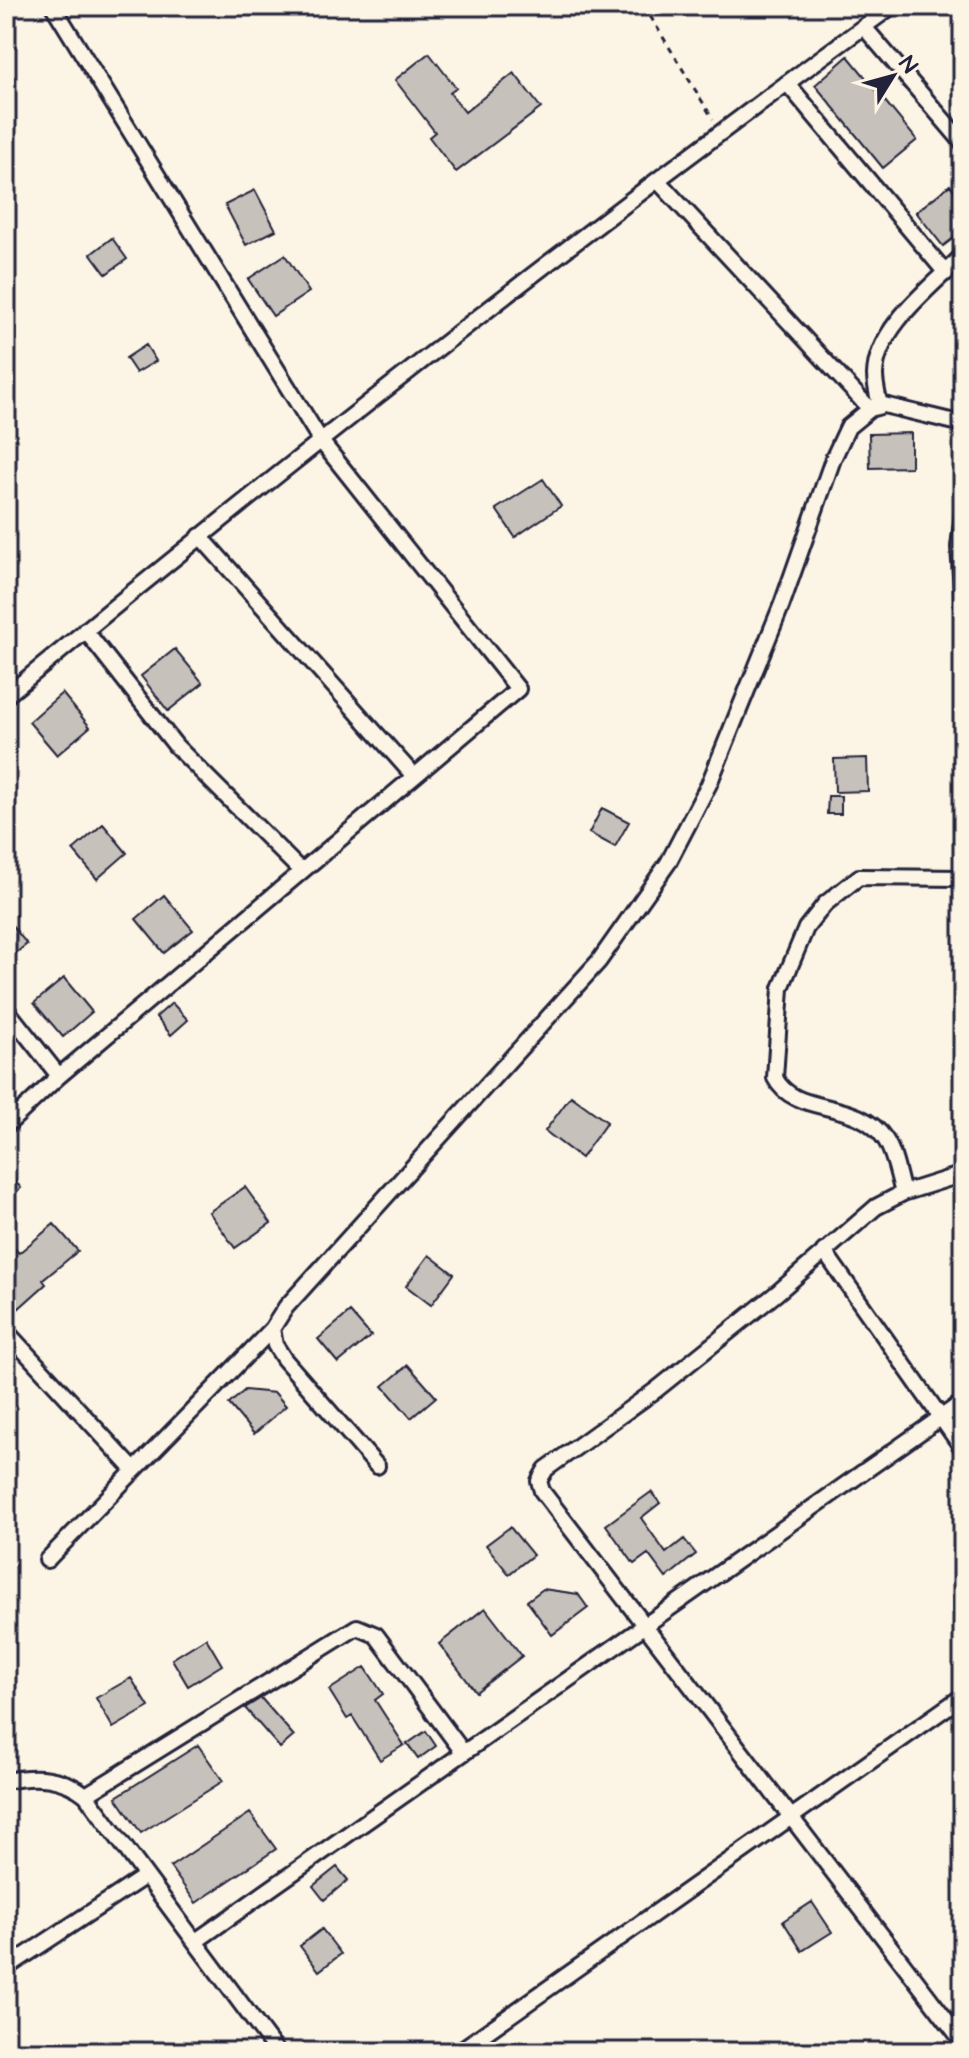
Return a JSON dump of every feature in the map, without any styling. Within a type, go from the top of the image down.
[{"type":"street","points":[[6,1126],[59,1076],[300,870],[518,689],[321,441],[53,6]]},
{"type":"street","points":[[6,696],[321,441],[722,132],[892,6]]},
{"type":"street","points":[[864,27],[963,143]]},
{"type":"street","points":[[787,83],[946,273]]},
{"type":"street","points":[[658,181],[875,408]]},
{"type":"street","points":[[875,408],[875,375],[880,351],[897,324],[963,255]]},
{"type":"street","points":[[47,1560],[272,1329],[286,1307],[599,961],[668,863],[709,784],[782,604],[833,459],[848,427],[875,408],[902,407],[963,424]]},
{"type":"street","points":[[963,513],[959,547],[963,605]]},
{"type":"street","points":[[200,536],[413,775]]},
{"type":"street","points":[[85,630],[176,746],[300,870]]},
{"type":"street","points":[[903,1193],[885,1139],[865,1120],[842,1108],[801,1101],[780,1087],[775,1078],[781,988],[806,928],[825,904],[859,877],[963,878]]},
{"type":"street","points":[[6,1009],[59,1076]]},
{"type":"street","points":[[952,2052],[963,2043],[542,1491],[540,1476],[656,1390],[777,1293],[876,1207],[903,1193],[963,1174]]},
{"type":"street","points":[[824,1251],[963,1449]]},
{"type":"street","points":[[272,1329],[275,1345],[284,1359],[377,1466]]},
{"type":"street","points":[[6,1331],[134,1470]]},
{"type":"street","points":[[196,1941],[963,1402]]},
{"type":"street","points":[[86,1795],[357,1627],[376,1635],[463,1752]]},
{"type":"street","points":[[458,2052],[963,1696]]},
{"type":"street","points":[[6,1781],[69,1782],[86,1795],[277,2052]]},
{"type":"street","points":[[6,1968],[144,1877]]},
{"type":"path","points":[[644,6],[722,132]]},
{"type":"building","points":[[429,53],[456,88],[450,93],[465,112],[514,73],[541,108],[456,172],[429,137],[435,132],[395,80]]},
{"type":"building","points":[[848,56],[917,140],[883,168],[815,85]]},
{"type":"building","points":[[950,185],[963,201],[963,231],[943,246],[916,212]]},
{"type":"building","points":[[255,190],[276,230],[246,245],[225,205]]},
{"type":"building","points":[[112,238],[127,259],[106,274],[91,254]]},
{"type":"building","points":[[285,255],[309,292],[273,316],[248,279]]},
{"type":"building","points":[[146,345],[156,361],[136,373],[126,358]]},
{"type":"building","points":[[911,433],[911,467],[870,468],[869,434]]},
{"type":"building","points":[[543,479],[561,506],[515,537],[496,509]]},
{"type":"building","points":[[175,649],[203,683],[168,711],[141,676]]},
{"type":"building","points":[[62,693],[90,727],[57,755],[29,722]]},
{"type":"building","points":[[867,758],[868,791],[835,792],[834,759]]},
{"type":"building","points":[[828,796],[841,796],[841,814],[827,814]]},
{"type":"building","points":[[602,808],[629,822],[615,847],[589,833]]},
{"type":"building","points":[[103,824],[127,853],[97,879],[73,850]]},
{"type":"building","points":[[164,895],[193,930],[164,953],[136,919]]},
{"type":"building","points":[[6,918],[27,944],[6,961]]},
{"type":"building","points":[[64,978],[92,1012],[63,1037],[34,1003]]},
{"type":"building","points":[[172,1003],[188,1020],[171,1035],[156,1017]]},
{"type":"building","points":[[571,1096],[607,1122],[581,1158],[545,1131]]},
{"type":"building","points":[[6,1171],[21,1188],[6,1201]]},
{"type":"building","points":[[245,1187],[271,1223],[235,1248],[209,1212]]},
{"type":"building","points":[[54,1224],[78,1251],[43,1280],[46,1284],[18,1309],[6,1296],[6,1257],[15,1249],[19,1253]]},
{"type":"building","points":[[429,1255],[454,1274],[431,1305],[406,1286]]},
{"type":"building","points":[[350,1312],[371,1336],[338,1363],[318,1339]]},
{"type":"building","points":[[408,1365],[436,1397],[411,1418],[383,1386]]},
{"type":"building","points":[[245,1390],[275,1393],[286,1406],[254,1434],[229,1404]]},
{"type":"building","points":[[651,1492],[660,1503],[641,1518],[666,1553],[684,1539],[696,1554],[666,1578],[648,1554],[634,1564],[606,1525]]},
{"type":"building","points":[[510,1527],[533,1555],[509,1574],[486,1545]]},
{"type":"building","points":[[543,1589],[578,1594],[588,1608],[552,1635],[527,1601]]},
{"type":"building","points":[[485,1608],[522,1656],[476,1692],[439,1644]]},
{"type":"building","points":[[206,1638],[222,1665],[188,1686],[172,1659]]},
{"type":"building","points":[[365,1667],[383,1694],[375,1700],[404,1745],[380,1760],[352,1716],[347,1719],[329,1690]]},
{"type":"building","points":[[131,1678],[149,1707],[113,1728],[96,1698]]},
{"type":"building","points":[[261,1698],[294,1736],[280,1748],[245,1708]]},
{"type":"building","points":[[426,1731],[436,1746],[418,1759],[407,1744]]},
{"type":"building","points":[[198,1745],[223,1781],[141,1833],[116,1797]]},
{"type":"building","points":[[250,1813],[276,1849],[196,1903],[170,1867]]},
{"type":"building","points":[[337,1867],[348,1880],[324,1900],[313,1886]]},
{"type":"building","points":[[812,1902],[832,1932],[802,1951],[783,1921]]},
{"type":"building","points":[[322,1929],[341,1954],[319,1971],[300,1946]]}]
